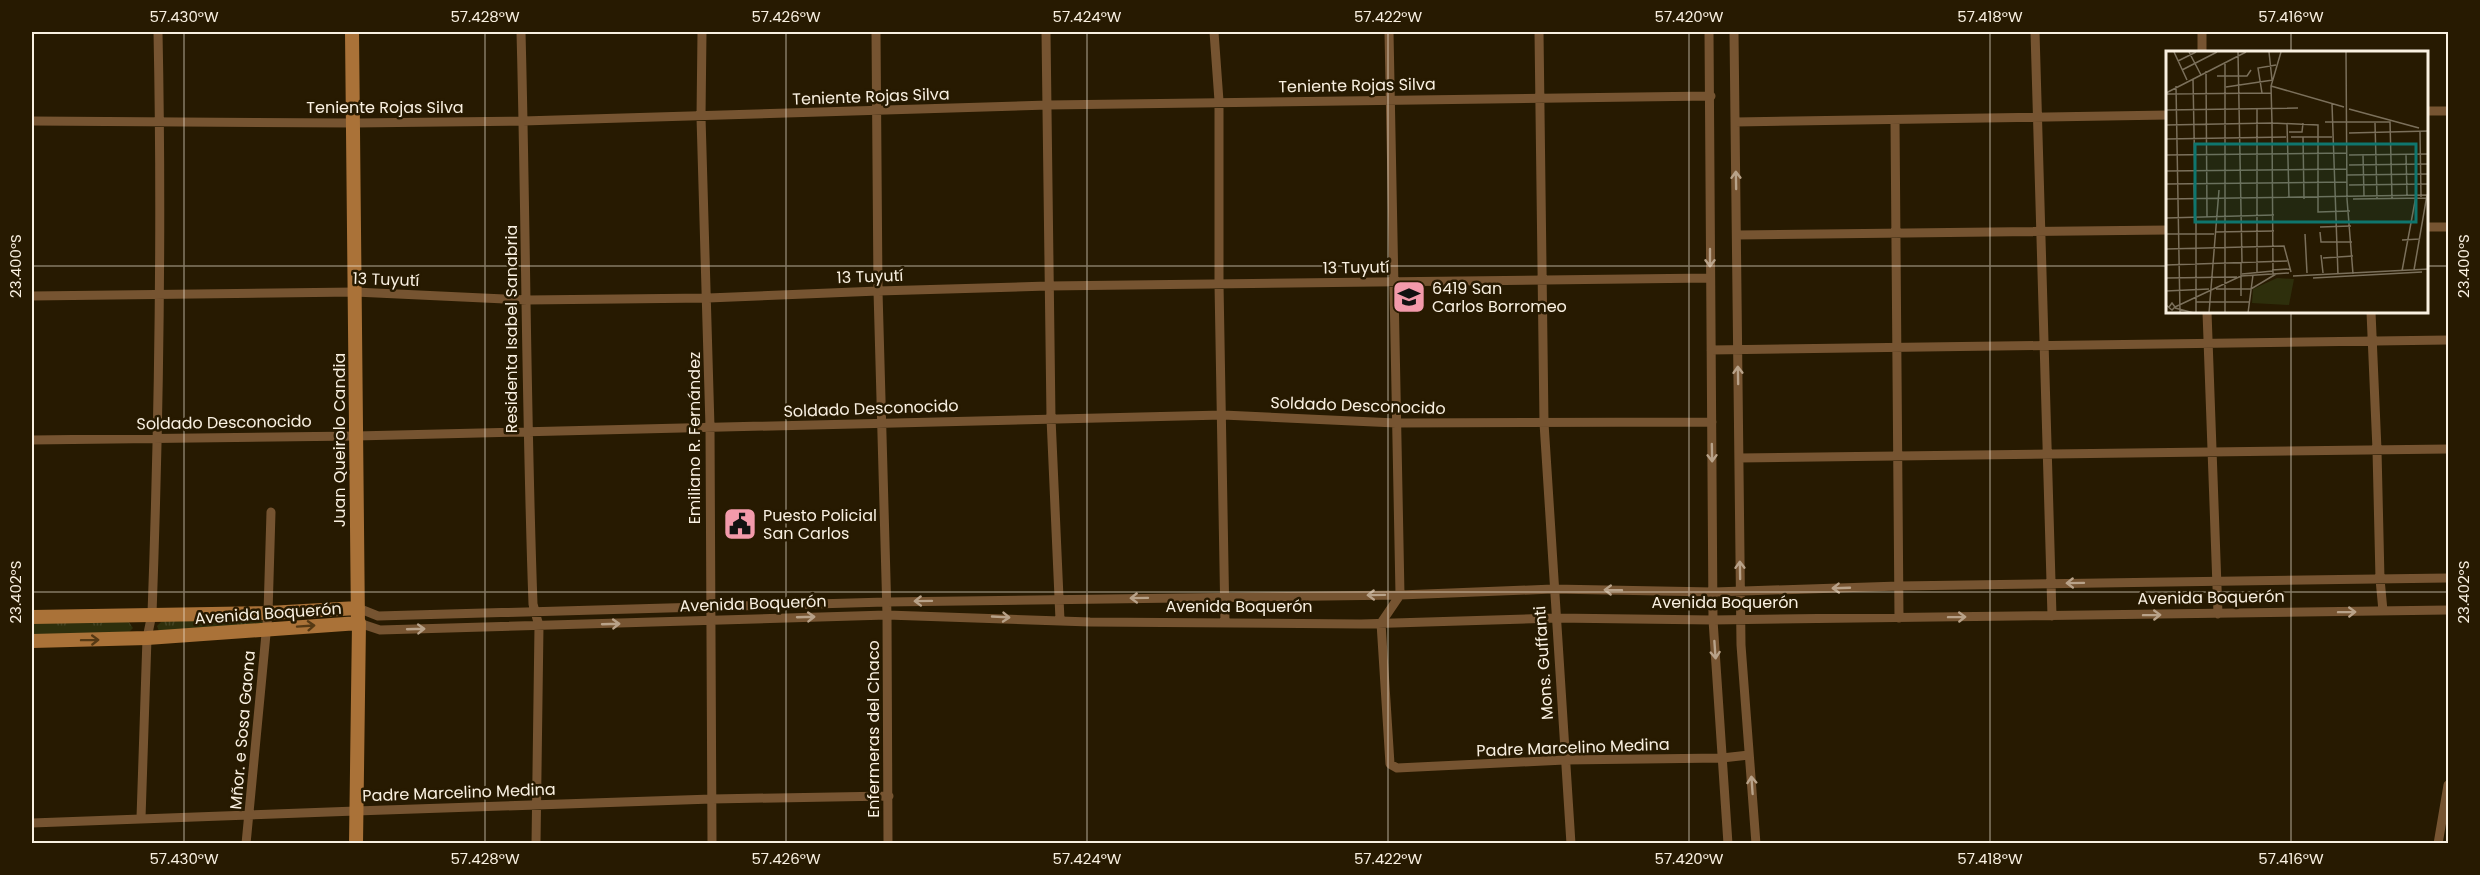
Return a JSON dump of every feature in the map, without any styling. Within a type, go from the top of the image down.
[{"type":"street","points":[[141,818],[147,638],[152,614],[158,438],[161,294],[158,32]]},
{"type":"street","name":"Juan Queirolo Candia","points":[[352,32],[358,625],[359,623],[356,843]]},
{"type":"street","name":"Residenta Isabel Sanabria","points":[[521,32],[527,300],[526,431],[535,612],[538,626],[536,843]]},
{"type":"street","name":"Emiliano R. Fernández","points":[[702,32],[701,117],[710,427],[712,843]]},
{"type":"street","name":"Enfermeras del Chaco","points":[[876,32],[878,291],[887,615],[888,843]]},
{"type":"street","points":[[1046,32],[1051,418],[1060,620]]},
{"type":"street","points":[[1214,32],[1219,102],[1219,284],[1226,623]]},
{"type":"street","points":[[1381,623],[1400,595],[1389,32]]},
{"type":"street","name":"Mons. Guffanti","points":[[1539,32],[1538,98],[1544,423],[1571,843]]},
{"type":"street","points":[[1710,32],[1713,620],[1728,843]]},
{"type":"street","points":[[1734,32],[1740,591],[1756,843]]},
{"type":"street","points":[[2035,32],[2052,616]]},
{"type":"street","points":[[2202,32],[2202,51]]},
{"type":"street","name":"Teniente Rojas Silva","points":[[32,121],[354,123],[524,121],[1048,105],[1711,96]]},
{"type":"street","points":[[2429,111],[2448,111]]},
{"type":"street","points":[[1735,122],[2166,115]]},
{"type":"street","points":[[1895,120],[1894,234],[1898,347],[1899,618]]},
{"type":"street","points":[[2429,227],[2448,227]]},
{"type":"street","points":[[1737,235],[2166,230]]},
{"type":"street","name":"13 Tuyutí","points":[[32,296],[355,292],[527,300],[708,298],[1048,286],[1710,278]]},
{"type":"street","points":[[2207,314],[2218,614]]},
{"type":"street","points":[[2371,314],[2378,450],[2380,579],[2384,611]]},
{"type":"street","points":[[1711,350],[2448,340]]},
{"type":"street","name":"Soldado Desconocido","points":[[32,440],[356,436],[1223,415],[1396,423],[1712,422]]},
{"type":"street","points":[[1739,458],[1899,457],[2048,452],[2448,449]]},
{"type":"street","name":"Mñor. e Sosa Gaona","points":[[246,843],[267,629],[271,512]]},
{"type":"street","name":"Avenida Boquerón","points":[[32,617],[268,613],[358,608],[378,616],[1058,598],[1400,595],[1553,589],[1714,592],[1899,586],[2448,578]]},
{"type":"street","name":"Avenida Boquerón","points":[[32,641],[147,638],[359,623],[380,630],[887,615],[1226,623],[1381,623],[1555,618],[1713,620],[2448,610]]},
{"type":"street","name":"Padre Marcelino Medina","points":[[1381,623],[1390,764],[1397,768],[1565,760],[1722,758],[1749,755]]},
{"type":"street","points":[[2438,843],[2448,785]]},
{"type":"street","name":"Padre Marcelino Medina","points":[[32,824],[141,818],[712,799],[889,796]]},
{"type":"green space","points":[[128,621],[133,628],[128,633],[32,636],[32,623]]},
{"type":"green space","points":[[162,621],[262,621],[263,623],[159,631],[157,626]]},
{"type":"place","name":"6419 San Carlos Borromeo","points":[[1409,297]]},
{"type":"place","name":"Puesto Policial San Carlos","points":[[740,524]]}]
